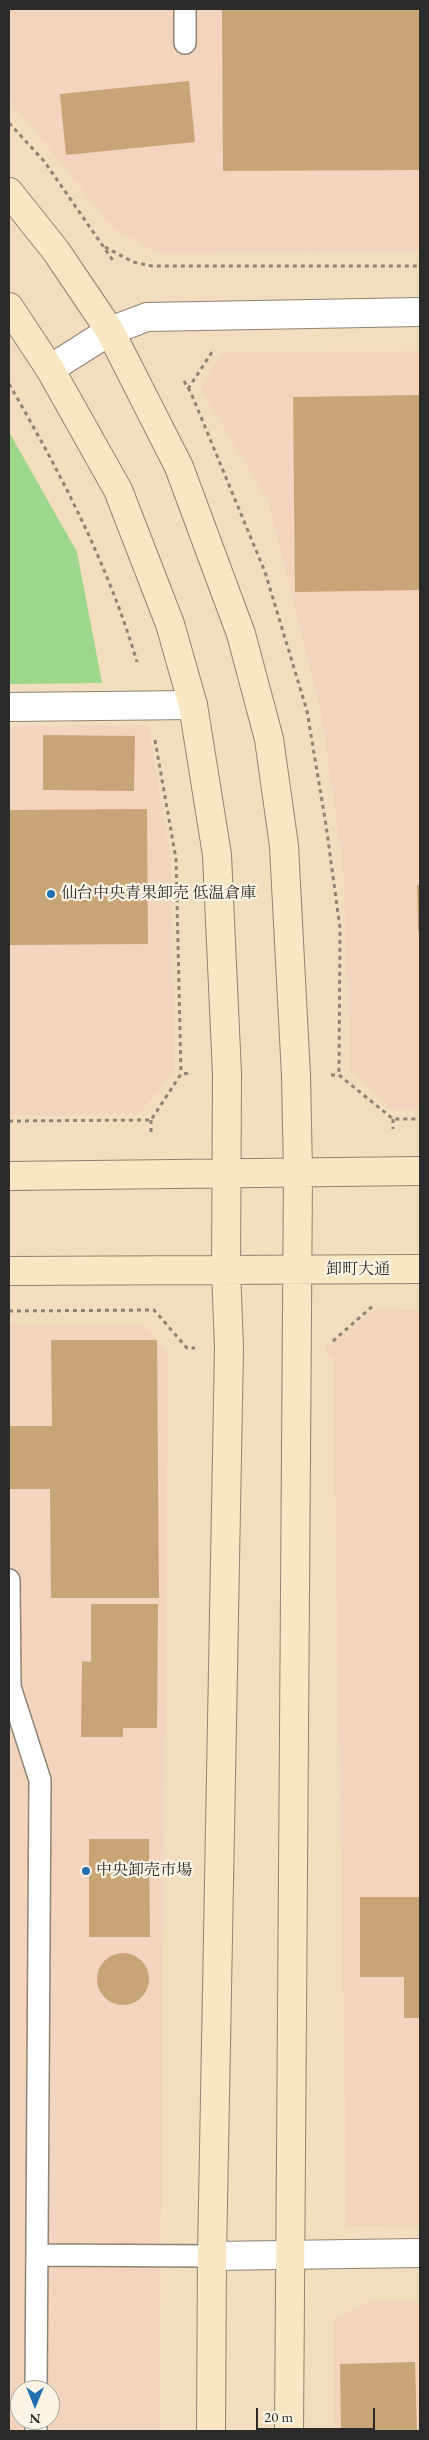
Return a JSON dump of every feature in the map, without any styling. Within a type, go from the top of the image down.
[{"type":"street","points":[[9,192],[56,251],[110,332],[179,467],[241,634],[269,739],[284,846],[296,1066],[298,1172],[289,2431]]},
{"type":"street","points":[[9,307],[50,369],[118,490],[170,624],[193,705],[218,855],[227,1074],[226,1270],[229,1348],[212,2256],[211,2431]]},
{"type":"street","points":[[50,369],[110,332],[147,317],[420,312]]},
{"type":"street","points":[[9,707],[193,705]]},
{"type":"street","points":[[9,1176],[420,1171]]},
{"type":"street","name":"卸町大通","points":[[9,1271],[420,1269]]},
{"type":"street","points":[[212,2256],[420,2253]]},
{"type":"lane","points":[[185,9],[185,42]]},
{"type":"lane","points":[[9,1580],[10,1687],[40,1780],[36,2380]]},
{"type":"lane","points":[[37,2255],[212,2256]]},
{"type":"path","points":[[9,123],[44,161],[114,262]]},
{"type":"path","points":[[105,247],[132,262],[152,266],[420,266]]},
{"type":"path","points":[[9,384],[67,490],[91,542],[124,618],[137,662]]},
{"type":"path","points":[[151,1132],[151,1120],[181,1074],[176,859],[155,739]]},
{"type":"path","points":[[181,1074],[192,1073]]},
{"type":"path","points":[[327,1076],[339,1075],[393,1119],[420,1119]]},
{"type":"path","points":[[393,1119],[393,1130]]},
{"type":"path","points":[[9,1121],[151,1120]]},
{"type":"path","points":[[332,1342],[377,1303]]},
{"type":"path","points":[[9,1311],[154,1310],[187,1348],[201,1348]]},
{"type":"shaded area","points":[[9,9],[420,9],[420,252],[159,253],[115,230],[9,99]]},
{"type":"shaded area","points":[[420,351],[420,1109],[391,1109],[351,1070],[343,865],[320,705],[268,500],[201,389],[221,353]]},
{"type":"shaded area","points":[[148,725],[171,859],[174,1072],[139,1114],[9,1115],[9,726]]},
{"type":"shaded area","points":[[376,1309],[420,1310],[420,2225],[347,2226],[333,1360],[325,1348]]},
{"type":"shaded area","name":"中央卸売市場","points":[[9,1325],[144,1325],[168,1353],[159,2431],[9,2431]]},
{"type":"shaded area","points":[[371,2301],[420,2301],[420,2431],[335,2431],[333,2320]]},
{"type":"green space","points":[[9,432],[77,552],[102,683],[9,684]]},
{"type":"building","points":[[222,9],[420,9],[420,170],[223,171]]},
{"type":"building","points":[[189,81],[195,142],[66,155],[60,94]]},
{"type":"building","points":[[420,395],[420,590],[295,592],[293,397]]},
{"type":"building","points":[[43,735],[135,736],[134,791],[43,790]]},
{"type":"building","points":[[147,809],[148,944],[9,945],[9,810]]},
{"type":"building","points":[[417,885],[420,885],[420,931],[418,931]]},
{"type":"building","points":[[51,1340],[157,1340],[159,1598],[51,1598],[50,1489],[9,1489],[9,1426],[52,1426]]},
{"type":"building","points":[[91,1604],[158,1604],[157,1728],[123,1728],[123,1737],[81,1737],[82,1661],[91,1662]]},
{"type":"building","points":[[89,1839],[149,1839],[150,1937],[89,1937]]},
{"type":"building","points":[[360,1897],[420,1897],[420,2018],[404,2018],[404,1977],[360,1977]]},
{"type":"building","points":[[118,1953],[128,1953],[142,1960],[149,1974],[149,1984],[142,1998],[128,2005],[118,2005],[108,2001],[101,1994],[97,1984],[97,1974],[101,1964],[108,1957]]},
{"type":"building","points":[[415,2362],[417,2431],[341,2431],[340,2364]]},
{"type":"place","name":"仙台中央青果卸売 低温倉庫","points":[[51,894]]},
{"type":"place","name":"中央卸売市場","points":[[86,1871]]}]
